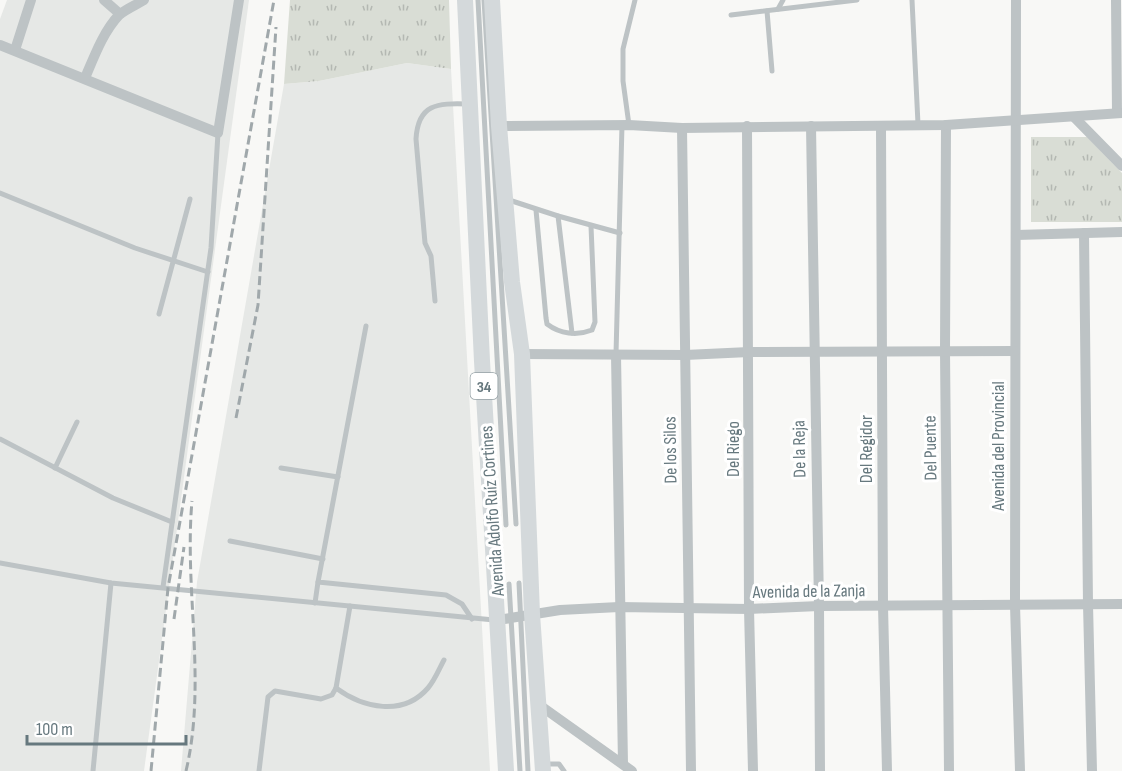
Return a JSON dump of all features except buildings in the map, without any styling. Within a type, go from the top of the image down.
[{"type":"main road","name":"Avenida Adolfo Ruíz Cortines","points":[[465,0],[482,361],[516,617],[538,704],[538,769]]},
{"type":"main road","name":"Avenida Adolfo Ruíz Cortines","points":[[492,0],[512,282],[522,354],[516,617],[507,771]]},
{"type":"main road","name":"Avenida Adolfo Ruíz Cortines","points":[[499,122],[507,88],[503,0]]},
{"type":"street","points":[[15,50],[31,0]]},
{"type":"street","points":[[104,0],[120,14]]},
{"type":"street","points":[[85,78],[100,44],[120,14],[144,0]]},
{"type":"street","points":[[0,45],[218,133],[239,0]]},
{"type":"street","name":"Avenida del Provincial","points":[[1016,0],[1015,605],[1020,771]]},
{"type":"street","points":[[499,122],[682,128],[881,126],[946,125],[1119,113],[1116,0]]},
{"type":"street","points":[[1074,117],[1122,166]]},
{"type":"street","name":"Del Puente","points":[[946,125],[945,352],[949,771]]},
{"type":"street","name":"Del Riego","points":[[747,126],[749,609],[753,771]]},
{"type":"street","name":"De la Reja","points":[[811,126],[820,771]]},
{"type":"street","name":"Del Regidor","points":[[881,126],[883,606],[887,771]]},
{"type":"street","name":"De los Silos","points":[[682,128],[691,771]]},
{"type":"street","points":[[1016,235],[1122,232]]},
{"type":"street","points":[[1084,233],[1092,771]]},
{"type":"street","points":[[522,354],[685,356],[749,352],[1015,351]]},
{"type":"street","points":[[616,355],[619,607],[627,767]]},
{"type":"street","name":"Avenida de la Zanja","points":[[516,617],[560,610],[619,607],[749,609],[819,606],[1122,604]]},
{"type":"street","points":[[538,704],[627,767]]},
{"type":"lane","points":[[478,0],[506,525]]},
{"type":"lane","points":[[484,0],[516,524]]},
{"type":"lane","points":[[616,355],[626,125],[623,50],[635,0]]},
{"type":"lane","points":[[778,9],[783,0]]},
{"type":"lane","points":[[731,15],[857,0]]},
{"type":"lane","points":[[912,0],[918,124]]},
{"type":"lane","points":[[766,11],[772,71]]},
{"type":"lane","points":[[435,301],[431,256],[425,243],[416,139],[417,123],[422,114],[430,108],[453,103],[469,104]]},
{"type":"lane","points":[[163,587],[208,272],[215,208],[218,133]]},
{"type":"lane","points":[[0,193],[135,248],[208,272]]},
{"type":"lane","points":[[159,314],[190,199]]},
{"type":"lane","points":[[505,199],[620,233]]},
{"type":"lane","points":[[536,210],[547,324],[555,330],[585,333],[592,330],[595,322],[591,226]]},
{"type":"lane","points":[[558,216],[572,333]]},
{"type":"lane","points":[[315,603],[366,326]]},
{"type":"lane","points":[[55,468],[77,422]]},
{"type":"lane","points":[[0,439],[112,498],[172,522]]},
{"type":"lane","points":[[281,468],[338,477]]},
{"type":"lane","points":[[230,541],[323,559]]},
{"type":"lane","points":[[0,563],[111,583],[472,619],[516,617]]},
{"type":"lane","points":[[318,582],[446,595],[462,604],[472,619]]},
{"type":"lane","points":[[93,771],[111,583]]},
{"type":"lane","points":[[509,584],[516,617],[538,769],[559,764],[564,771]]},
{"type":"lane","points":[[519,584],[516,617],[520,771]]},
{"type":"lane","points":[[259,771],[265,704],[268,697],[275,691],[321,699],[332,695],[336,688],[350,606]]},
{"type":"lane","points":[[336,688],[362,703],[393,707],[416,699],[429,687],[444,660]]},
{"type":"shaded area","points":[[7,0],[249,0],[144,771],[0,771],[0,19]]},
{"type":"shaded area","points":[[407,63],[451,69],[490,771],[181,771],[197,582],[284,84],[319,81]]},
{"type":"green space","points":[[290,0],[449,0],[451,69],[407,63],[319,81],[284,84]]},
{"type":"green space","points":[[1031,137],[1087,137],[1122,173],[1122,222],[1031,222]]},
{"type":"railway","points":[[151,771],[168,588],[274,0]]},
{"type":"railway","points":[[236,418],[258,305],[276,27]]},
{"type":"railway","points":[[186,771],[195,704],[190,535],[192,501]]},
{"type":"railway","points":[[174,619],[184,547]]}]
